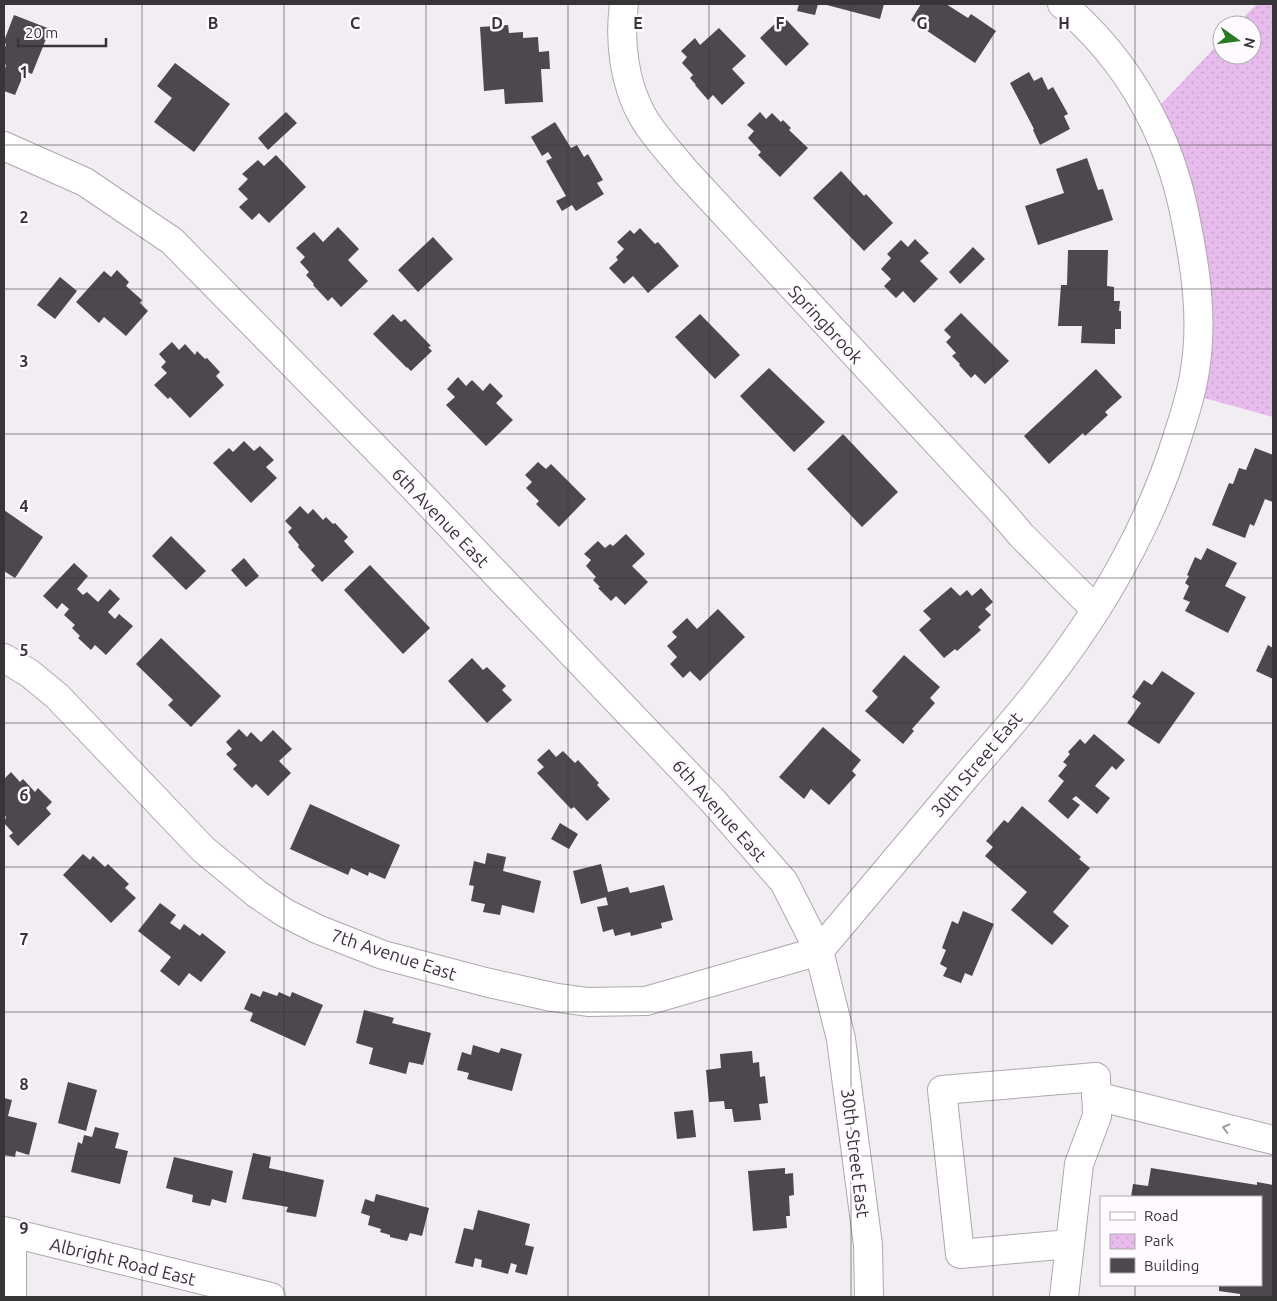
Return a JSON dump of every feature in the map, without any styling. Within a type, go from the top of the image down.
[{"type":"street","name":"Springbrook","points":[[624,4],[622,52],[629,85],[643,117],[679,165],[1022,536],[1096,610]]},
{"type":"street","name":"30th Street East","points":[[869,1297],[868,1245],[841,1039],[819,951],[1042,687],[1096,610],[1136,540],[1166,472],[1188,404],[1195,369],[1198,334],[1194,264],[1181,194],[1171,160],[1140,96],[1098,39],[1062,4]]},
{"type":"street","name":"6th Avenue East","points":[[4,146],[85,182],[172,240],[395,468],[713,801],[784,882],[819,951]]},
{"type":"street","name":"7th Avenue East","points":[[4,658],[28,673],[57,696],[203,849],[257,894],[285,913],[317,929],[383,955],[485,982],[552,997],[588,1002],[646,1001],[819,951]]},
{"type":"street","points":[[1064,1297],[1079,1164],[1097,1116],[1096,1077],[942,1090],[960,1254],[1069,1244]]},
{"type":"street","points":[[1096,1096],[1273,1140]]},
{"type":"street","points":[[8,1232],[12,1297]]},
{"type":"street","name":"Albright Road East","points":[[8,1232],[271,1297]]},
{"type":"green space","points":[[1257,4],[1273,4],[1273,417],[1190,394],[1198,334],[1151,115],[1212,51],[1212,65],[1262,65],[1262,15],[1246,15]]},
{"type":"building","points":[[799,4],[818,4],[815,15],[797,11]]},
{"type":"building","points":[[823,4],[884,4],[880,19]]},
{"type":"building","points":[[921,4],[946,4],[968,18],[971,14],[996,31],[975,63],[911,20]]},
{"type":"building","points":[[14,15],[50,29],[32,74],[25,71],[15,95],[4,91],[6,65],[4,64],[4,49],[6,45],[4,41]]},
{"type":"building","points":[[783,16],[809,44],[786,66],[760,38]]},
{"type":"building","points":[[508,25],[509,33],[523,32],[523,38],[538,37],[539,52],[549,51],[550,69],[541,69],[543,102],[505,104],[504,89],[484,91],[480,27]]},
{"type":"building","points":[[719,28],[746,56],[732,69],[745,83],[722,105],[713,95],[708,100],[695,85],[690,78],[693,75],[682,63],[687,57],[681,51],[695,38],[700,45]]},
{"type":"building","points":[[175,63],[230,104],[194,152],[154,122],[172,98],[157,86]]},
{"type":"building","points":[[1029,72],[1034,81],[1042,77],[1048,90],[1053,87],[1068,114],[1064,116],[1070,129],[1040,145],[1034,129],[1010,83]]},
{"type":"building","points":[[286,112],[297,123],[268,150],[258,138]]},
{"type":"building","points":[[760,112],[766,119],[772,113],[781,122],[783,120],[791,128],[789,130],[808,148],[780,177],[758,155],[761,152],[748,138],[754,131],[747,125]]},
{"type":"building","points":[[555,122],[571,148],[577,145],[584,157],[588,154],[603,180],[597,183],[604,194],[576,211],[572,205],[562,211],[556,201],[566,196],[546,161],[552,158],[548,152],[542,156],[531,137]]},
{"type":"building","points":[[276,155],[306,187],[269,223],[259,213],[252,220],[239,207],[248,199],[238,189],[248,179],[242,174],[258,160],[264,166]]},
{"type":"building","points":[[1087,158],[1098,190],[1103,189],[1113,220],[1038,245],[1025,206],[1064,193],[1056,169]]},
{"type":"building","points":[[841,171],[893,223],[864,251],[813,198]]},
{"type":"building","points":[[338,227],[359,249],[348,260],[368,281],[341,307],[332,297],[328,301],[313,285],[306,275],[309,272],[300,262],[305,257],[296,248],[314,232],[323,242]]},
{"type":"building","points":[[640,228],[655,244],[658,242],[679,266],[648,293],[633,276],[624,284],[609,268],[618,260],[616,257],[624,249],[617,242],[630,230],[634,234]]},
{"type":"building","points":[[433,237],[453,259],[418,292],[398,270]]},
{"type":"building","points":[[915,239],[929,253],[920,261],[938,279],[914,303],[903,291],[896,298],[884,286],[891,279],[881,269],[891,258],[887,254],[901,240],[908,247]]},
{"type":"building","points":[[973,247],[985,259],[960,284],[949,272]]},
{"type":"building","points":[[1068,250],[1108,250],[1107,286],[1114,287],[1114,301],[1120,301],[1119,311],[1121,311],[1121,329],[1115,329],[1115,344],[1081,343],[1082,326],[1058,326],[1061,285],[1067,285]]},
{"type":"building","points":[[117,270],[129,282],[126,286],[142,300],[140,303],[148,311],[126,336],[104,317],[99,323],[76,302],[104,271],[111,277]]},
{"type":"building","points":[[60,277],[77,291],[55,319],[37,305]]},
{"type":"building","points":[[961,313],[1009,361],[985,384],[975,374],[971,378],[952,356],[956,353],[946,342],[951,337],[944,330]]},
{"type":"building","points":[[393,314],[401,322],[405,319],[431,346],[428,347],[432,351],[411,371],[373,334]]},
{"type":"building","points":[[700,314],[740,355],[715,379],[675,337]]},
{"type":"building","points":[[172,342],[179,350],[185,344],[195,355],[197,351],[205,359],[207,358],[220,372],[216,376],[224,385],[190,418],[170,397],[168,399],[154,385],[167,373],[161,367],[166,362],[159,354]]},
{"type":"building","points":[[769,368],[825,422],[794,452],[740,396]]},
{"type":"building","points":[[1096,369],[1122,397],[1105,412],[1108,415],[1085,436],[1083,433],[1049,464],[1024,436]]},
{"type":"building","points":[[458,377],[466,386],[472,380],[483,391],[490,383],[503,396],[496,403],[513,420],[486,446],[446,405],[455,397],[447,389]]},
{"type":"building","points":[[843,434],[898,492],[862,527],[807,469]]},
{"type":"building","points":[[244,441],[254,451],[260,446],[274,460],[266,467],[277,478],[251,503],[213,463],[229,448],[233,452]]},
{"type":"building","points":[[1255,448],[1273,455],[1273,502],[1265,499],[1254,526],[1250,524],[1245,538],[1212,525],[1229,483],[1233,484],[1239,468],[1246,470]]},
{"type":"building","points":[[538,462],[546,469],[551,464],[586,499],[559,527],[536,504],[539,501],[526,488],[532,482],[525,475]]},
{"type":"building","points":[[300,506],[308,514],[313,509],[323,520],[326,517],[333,524],[335,523],[348,537],[344,541],[354,552],[322,582],[311,570],[315,566],[288,532],[292,528],[285,521]]},
{"type":"building","points":[[4,510],[43,537],[15,578],[4,571]]},
{"type":"building","points":[[626,534],[645,554],[632,566],[648,582],[625,605],[616,596],[611,601],[598,588],[600,587],[593,580],[596,577],[586,566],[591,560],[584,554],[598,541],[605,548],[610,544],[613,546]]},
{"type":"building","points":[[171,536],[206,571],[186,590],[152,556]]},
{"type":"building","points":[[1207,548],[1237,563],[1225,586],[1246,597],[1228,633],[1185,611],[1190,602],[1183,599],[1189,586],[1185,583],[1189,576],[1187,575],[1195,557],[1201,560]]},
{"type":"building","points":[[244,558],[259,576],[246,587],[231,570]]},
{"type":"building","points":[[74,563],[88,576],[77,589],[83,595],[87,592],[98,602],[110,589],[120,599],[108,612],[115,619],[119,614],[133,626],[106,655],[95,645],[91,650],[78,638],[80,636],[72,628],[75,625],[64,615],[69,609],[62,603],[57,609],[43,596]]},
{"type":"building","points":[[370,565],[430,628],[403,654],[344,590]]},
{"type":"building","points":[[951,587],[960,596],[967,590],[972,596],[981,588],[993,602],[985,609],[991,615],[978,627],[981,630],[957,651],[955,649],[944,658],[919,630],[931,619],[923,611]]},
{"type":"building","points":[[718,609],[745,637],[700,681],[690,671],[683,678],[670,664],[677,657],[667,646],[677,637],[672,632],[687,618],[697,629]]},
{"type":"building","points":[[161,638],[221,696],[191,727],[168,705],[173,700],[136,664]]},
{"type":"building","points":[[1268,645],[1273,648],[1273,679],[1256,671]]},
{"type":"building","points":[[904,655],[940,687],[930,698],[935,703],[912,729],[914,731],[903,744],[865,711],[878,697],[872,691]]},
{"type":"building","points":[[472,658],[483,670],[487,667],[506,686],[502,690],[512,700],[487,723],[448,681]]},
{"type":"building","points":[[1162,671],[1195,693],[1159,744],[1127,723],[1141,703],[1132,697],[1144,680],[1152,685]]},
{"type":"building","points":[[823,727],[861,760],[852,771],[856,775],[829,805],[811,789],[804,799],[779,777]]},
{"type":"building","points":[[239,729],[247,737],[251,732],[261,742],[273,730],[292,749],[279,761],[291,773],[268,796],[256,784],[252,788],[233,769],[237,765],[226,754],[232,749],[226,742]]},
{"type":"building","points":[[1094,734],[1125,760],[1116,770],[1112,766],[1095,786],[1110,798],[1097,814],[1076,796],[1072,799],[1080,805],[1068,819],[1048,801],[1064,781],[1058,776],[1067,765],[1063,762],[1070,754],[1068,752],[1080,739],[1085,744]]},
{"type":"building","points":[[549,749],[556,757],[563,751],[575,763],[578,760],[599,783],[597,785],[610,799],[587,821],[574,807],[571,809],[537,773],[544,767],[537,760]]},
{"type":"building","points":[[11,772],[20,782],[23,779],[35,792],[38,788],[52,802],[46,808],[51,814],[18,846],[9,836],[13,833],[4,823],[6,817],[4,815],[4,779]]},
{"type":"building","points":[[310,804],[400,845],[385,879],[369,872],[368,876],[351,868],[348,875],[290,849]]},
{"type":"building","points":[[1022,806],[1081,857],[1079,859],[1090,868],[1053,912],[1069,926],[1052,945],[1011,910],[1027,892],[985,856],[993,847],[986,841],[1004,820],[1008,823]]},
{"type":"building","points":[[560,823],[578,834],[569,849],[551,839]]},
{"type":"building","points":[[487,853],[506,857],[503,871],[541,881],[534,913],[502,905],[500,915],[483,912],[485,904],[471,901],[474,886],[469,885],[474,861],[485,864]]},
{"type":"building","points":[[83,854],[90,860],[93,856],[105,867],[108,864],[129,884],[125,888],[136,898],[111,923],[63,875]]},
{"type":"building","points":[[601,864],[608,892],[628,887],[630,893],[664,885],[673,920],[661,923],[662,928],[631,936],[630,932],[615,936],[613,929],[603,932],[597,907],[608,905],[606,897],[581,904],[573,871]]},
{"type":"building","points":[[160,903],[176,915],[170,923],[180,930],[184,924],[200,936],[202,933],[226,952],[201,982],[189,973],[179,986],[160,971],[171,957],[138,931]]},
{"type":"building","points":[[963,911],[994,924],[972,976],[965,973],[961,983],[943,976],[947,968],[940,964],[946,950],[942,948],[952,921],[958,924]]},
{"type":"building","points":[[263,991],[277,996],[279,992],[290,997],[292,992],[323,1005],[305,1046],[250,1021],[253,1013],[244,1009],[251,993],[260,997]]},
{"type":"building","points":[[364,1010],[394,1018],[392,1023],[431,1033],[423,1065],[409,1062],[406,1074],[369,1064],[373,1048],[356,1043]]},
{"type":"building","points":[[473,1045],[499,1053],[501,1048],[522,1054],[512,1091],[467,1079],[469,1073],[457,1070],[462,1052],[471,1055]]},
{"type":"building","points":[[752,1051],[753,1063],[759,1062],[760,1077],[765,1076],[768,1103],[759,1104],[761,1120],[734,1122],[732,1109],[725,1109],[724,1101],[709,1102],[706,1070],[721,1068],[720,1054]]},
{"type":"building","points":[[68,1082],[97,1090],[86,1131],[58,1123]]},
{"type":"building","points":[[4,1098],[12,1100],[8,1116],[37,1123],[29,1155],[16,1151],[15,1157],[4,1155]]},
{"type":"building","points":[[693,1110],[696,1137],[677,1139],[674,1112]]},
{"type":"building","points":[[95,1127],[119,1133],[115,1148],[128,1151],[120,1184],[71,1172],[78,1142],[82,1144],[84,1135],[92,1137]]},
{"type":"building","points":[[253,1153],[271,1157],[269,1168],[324,1180],[316,1217],[286,1212],[288,1207],[242,1199]]},
{"type":"building","points":[[174,1157],[233,1171],[226,1203],[212,1199],[210,1206],[192,1202],[193,1195],[166,1188]]},
{"type":"building","points":[[785,1168],[785,1174],[793,1173],[794,1195],[789,1196],[790,1216],[786,1216],[787,1228],[753,1231],[748,1171]]},
{"type":"building","points":[[1151,1168],[1257,1185],[1257,1182],[1273,1185],[1273,1297],[1240,1297],[1240,1294],[1219,1291],[1219,1286],[1262,1286],[1262,1196],[1131,1196],[1133,1184],[1148,1186]]},
{"type":"building","points":[[376,1194],[429,1208],[422,1236],[410,1233],[407,1241],[390,1237],[390,1235],[380,1232],[381,1229],[368,1225],[370,1216],[361,1213],[365,1199],[374,1202]]},
{"type":"building","points":[[478,1210],[530,1224],[525,1245],[534,1247],[527,1275],[515,1272],[517,1265],[511,1263],[508,1274],[481,1267],[482,1260],[475,1258],[473,1267],[455,1263],[464,1228],[473,1230]]}]
